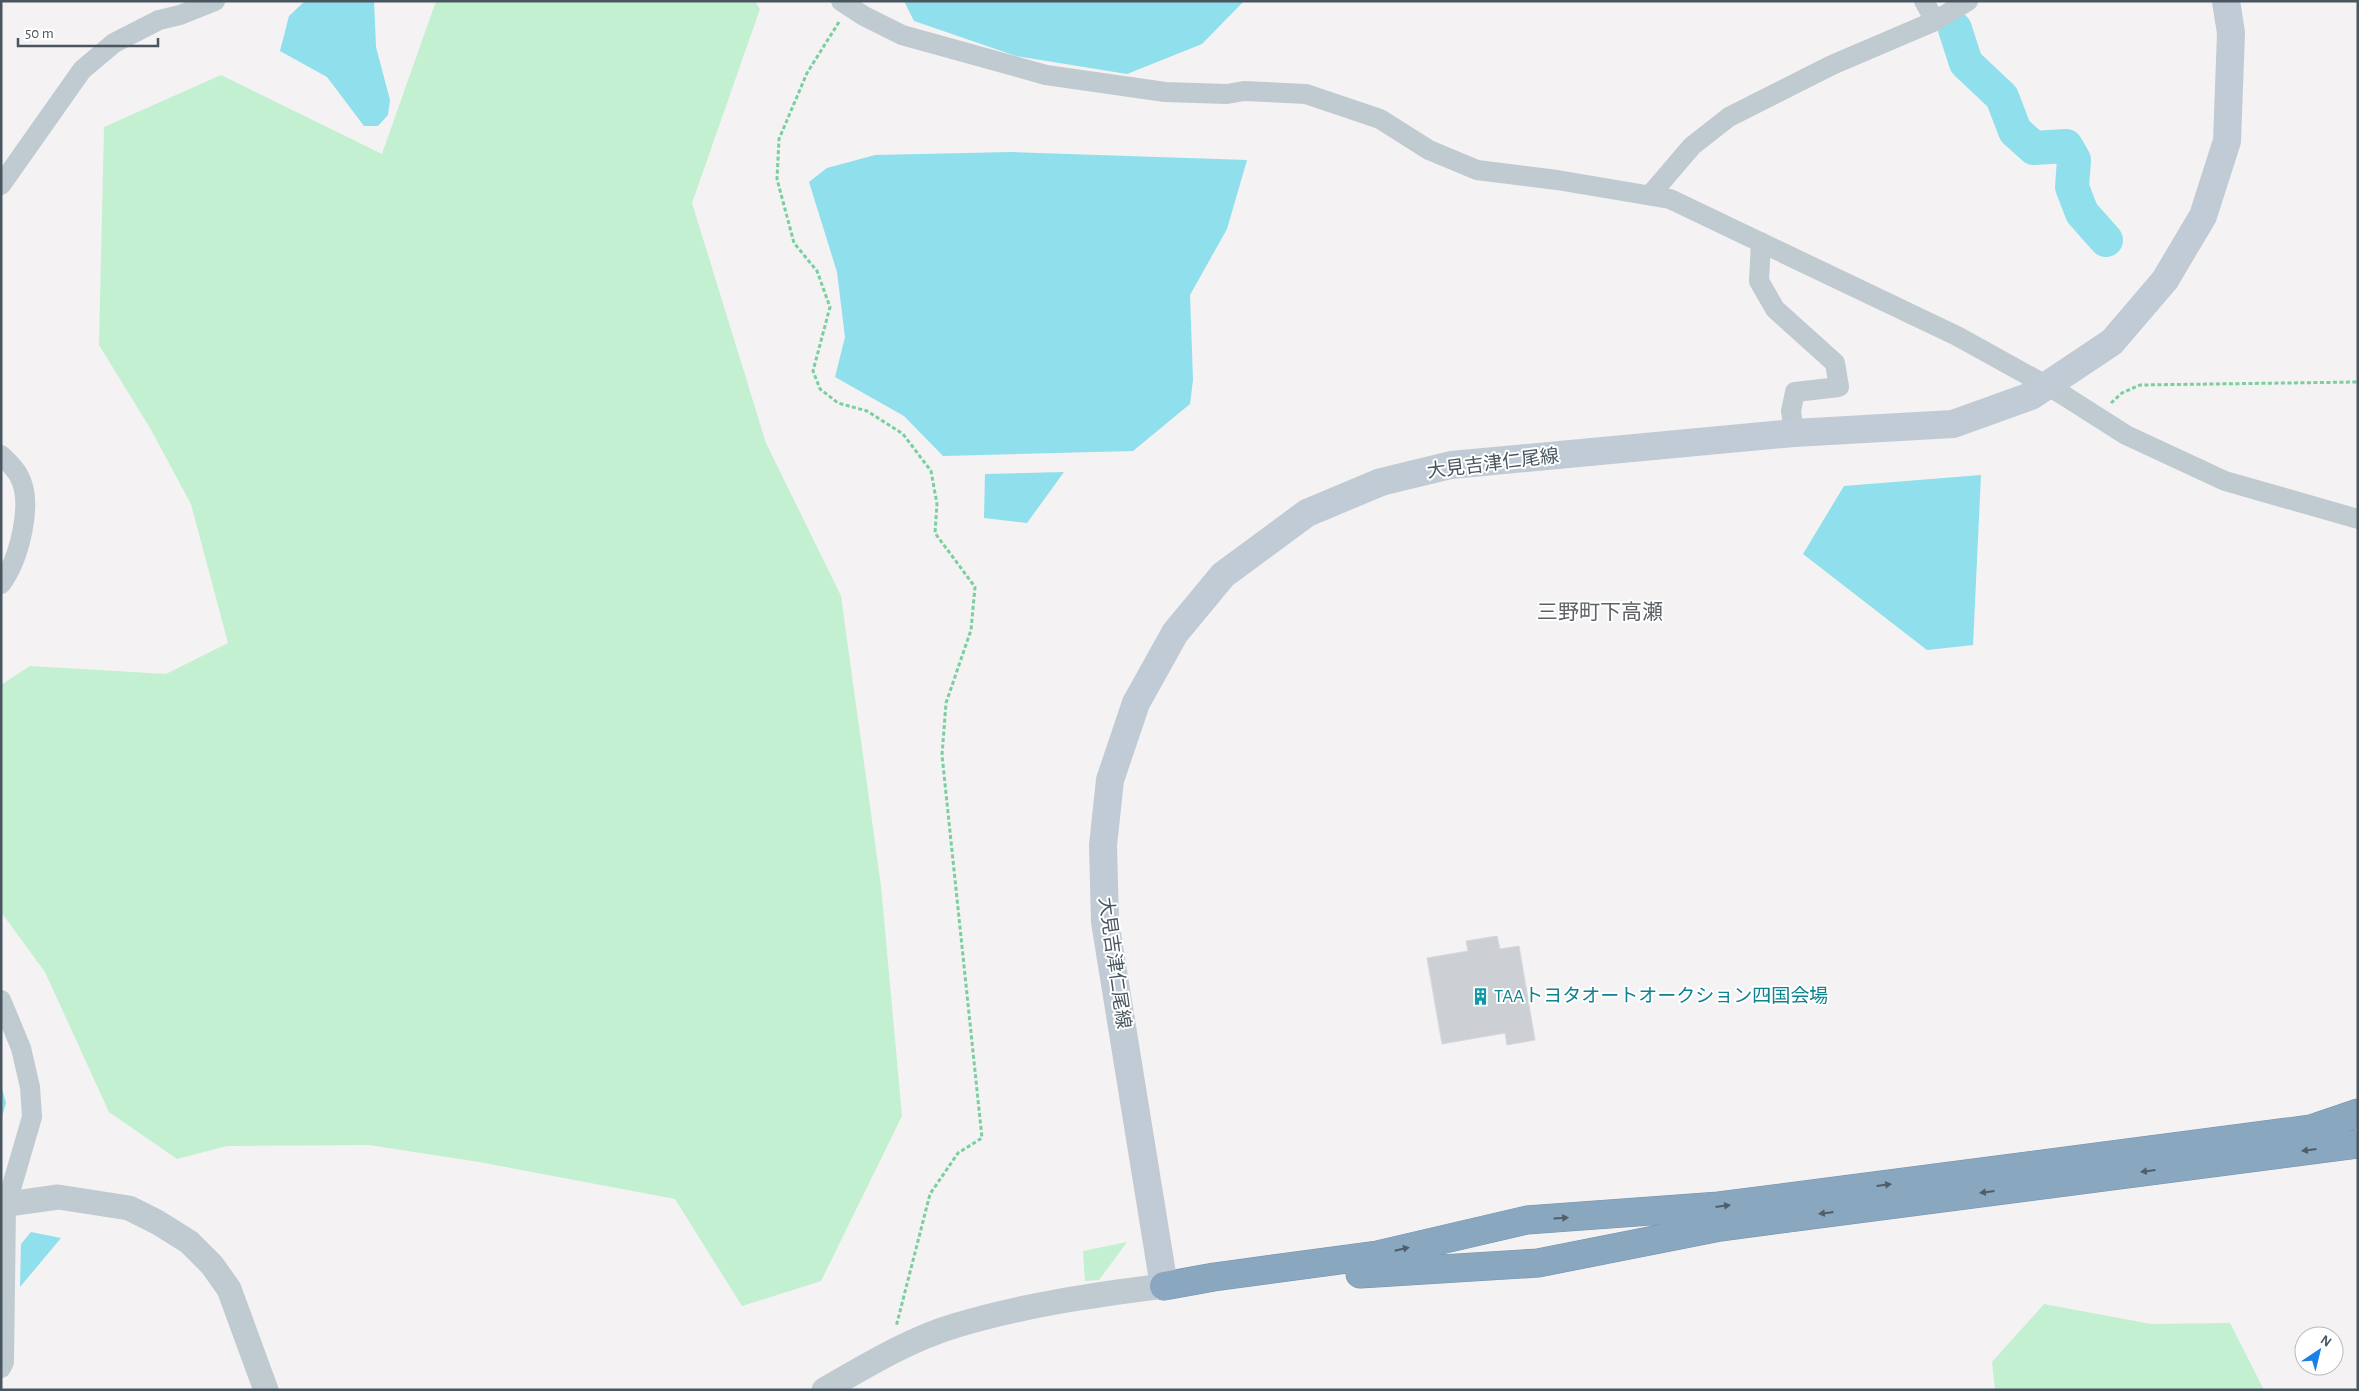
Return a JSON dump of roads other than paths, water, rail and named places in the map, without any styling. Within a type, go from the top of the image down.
[{"type":"highway","points":[[1164,1286],[1214,1277],[1377,1255],[1527,1220],[1739,1204],[2311,1129],[2358,1113]]},
{"type":"highway","points":[[1164,1286],[1220,1290],[1389,1271],[1538,1264],[1720,1227],[2358,1144]]},
{"type":"main road","name":"大見吉津仁尾線","points":[[1164,1286],[1105,922],[1103,845],[1110,780],[1136,703],[1175,633],[1223,575],[1307,513],[1381,482],[1451,466],[1794,433],[1953,424],[2032,396],[2112,342],[2165,280],[2203,216],[2227,141],[2232,33],[2226,1]]},
{"type":"street","points":[[1,185],[82,70],[107,48],[159,20],[180,15],[215,1]]},
{"type":"street","points":[[1924,1],[1936,21]]},
{"type":"street","points":[[1651,194],[1692,146],[1729,117],[1832,65],[1936,21],[1968,1]]},
{"type":"street","points":[[845,4],[902,35],[1046,76],[1164,92],[1228,94],[1244,91],[1306,94],[1380,120],[1429,150],[1476,170],[1651,194],[1670,199],[1957,336],[2047,386],[2126,435],[2225,480],[2358,519]]},
{"type":"street","points":[[1761,242],[1759,281],[1775,309],[1835,363],[1839,387],[1795,392],[1791,411],[1794,433]]},
{"type":"street","points":[[1,455],[19,476],[25,501],[19,546],[8,575],[1,584]]},
{"type":"street","points":[[1,1000],[21,1048],[30,1087],[32,1117],[4,1206],[4,1362],[1,1368]]},
{"type":"street","points":[[4,1206],[58,1198],[129,1208],[157,1222],[189,1242],[212,1265],[229,1289],[266,1390]]},
{"type":"street","points":[[824,1390],[889,1353],[953,1326],[1071,1298],[1164,1286]]},
{"type":"water","points":[[305,1],[374,1],[376,47],[390,100],[388,115],[378,126],[364,126],[327,77],[280,51],[289,16]]},
{"type":"water","points":[[904,1],[1244,1],[1202,44],[1127,74],[1016,56],[914,21]]},
{"type":"water","points":[[1012,152],[1247,160],[1227,229],[1190,295],[1193,380],[1190,404],[1133,451],[943,456],[904,416],[835,377],[845,337],[837,272],[809,182],[827,168],[875,155]]},
{"type":"water","points":[[1064,472],[1027,523],[984,518],[985,474]]},
{"type":"water","points":[[1981,475],[1973,645],[1927,650],[1803,554],[1844,486]]},
{"type":"water","points":[[1,1085],[6,1103],[1,1120]]},
{"type":"water","points":[[31,1232],[61,1238],[20,1287],[21,1244]]},
{"type":"waterway","points":[[1955,29],[1966,63],[2002,97],[2015,131],[2034,148],[2066,146],[2074,160],[2072,187],[2082,213],[2106,240]]},
{"type":"place","name":"TAAトヨタオートオークション四国会場","points":[[1480,996]]},
{"type":"district","name":"三野町下高瀬","points":[[1600,612]]}]
